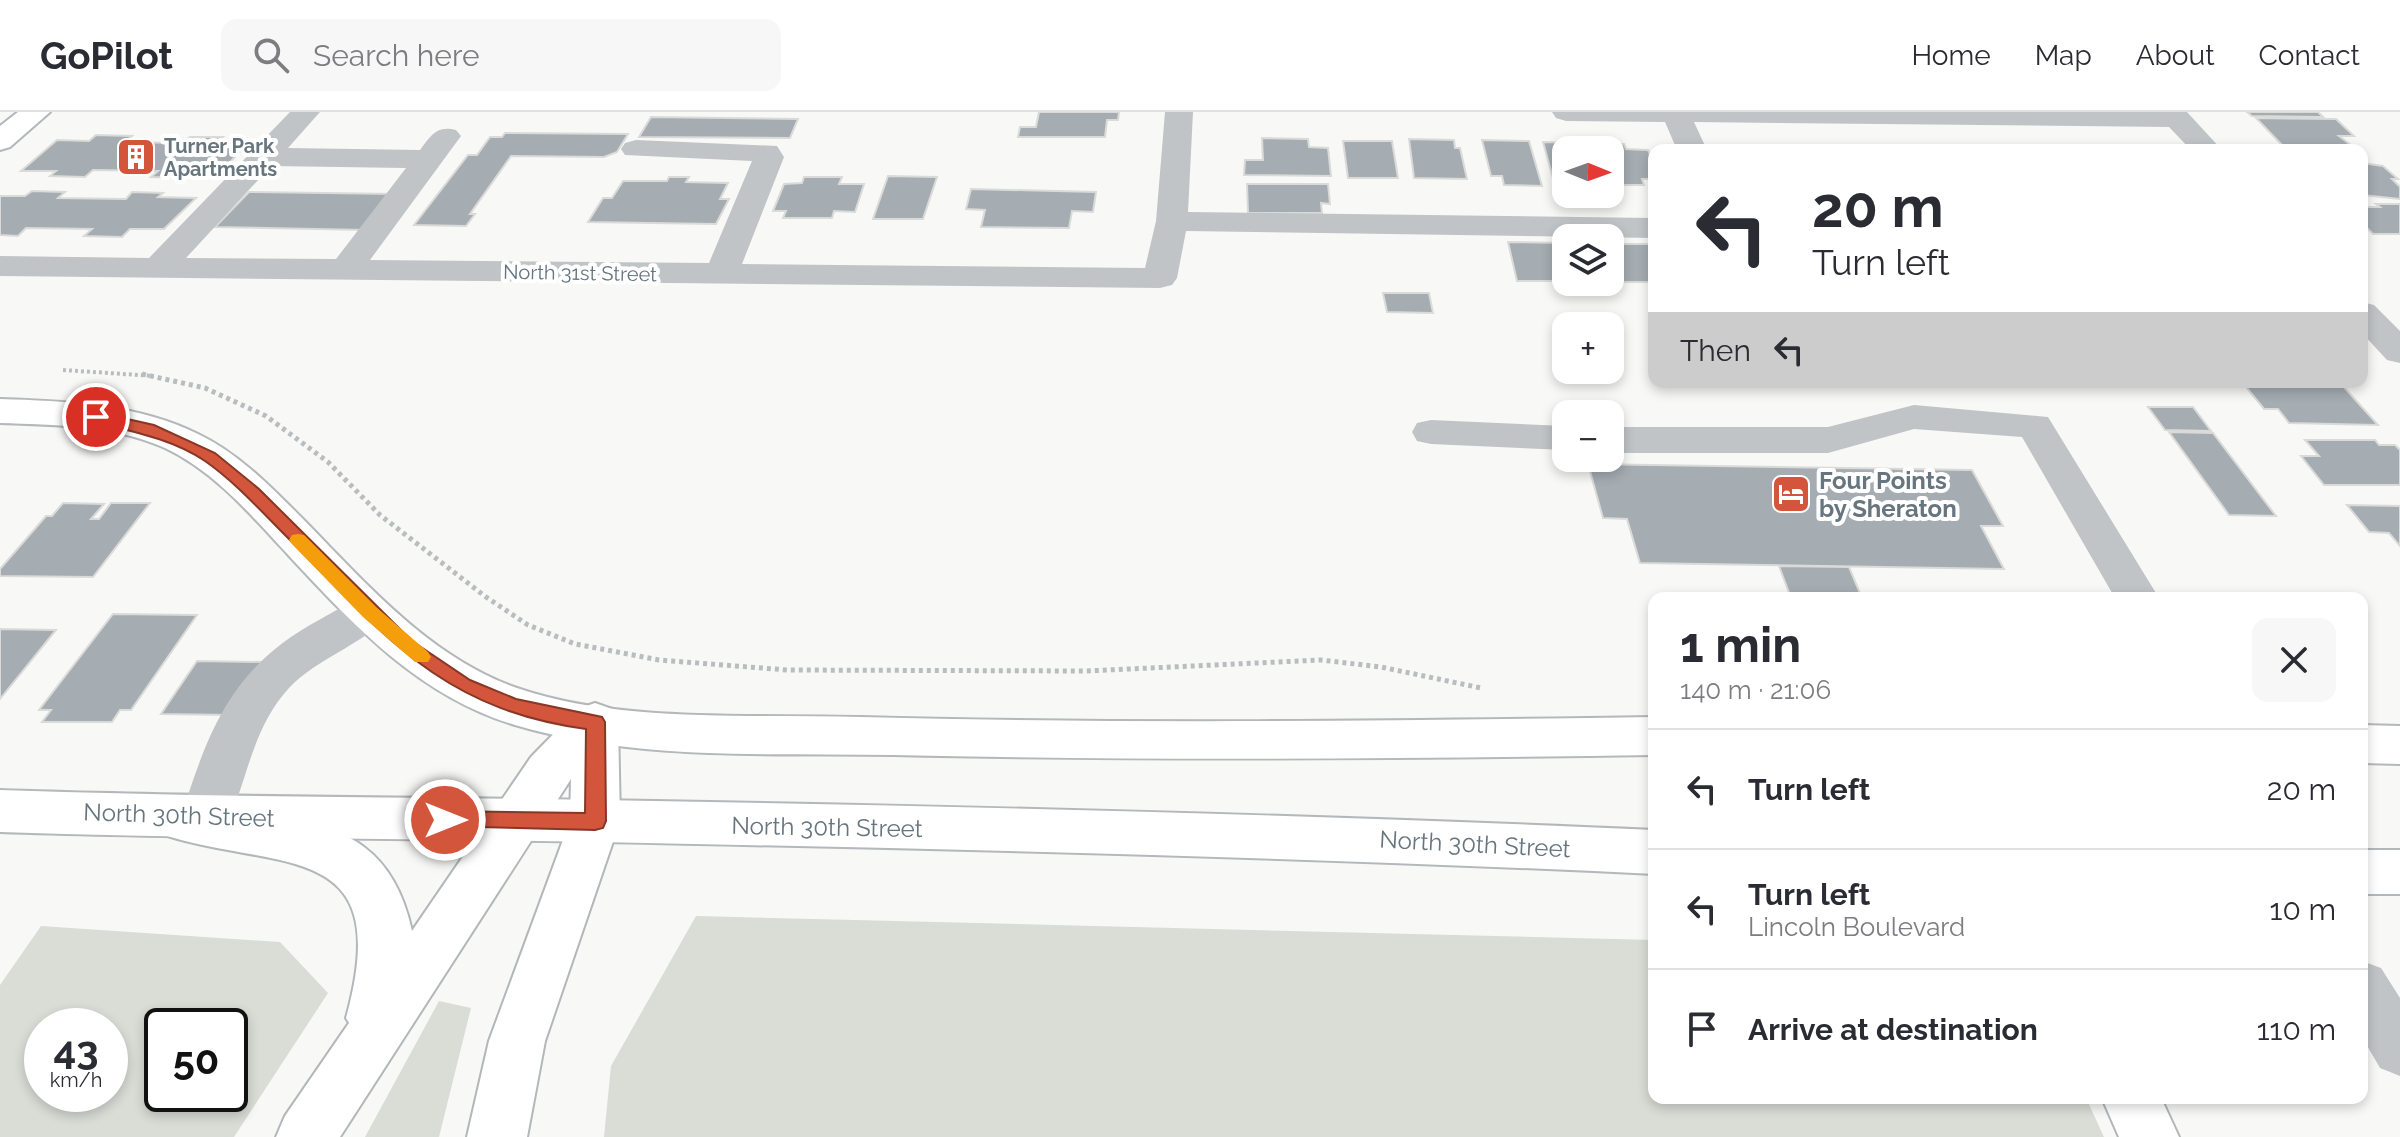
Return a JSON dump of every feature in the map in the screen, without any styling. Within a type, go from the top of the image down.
[{"type":"main road","points":[[0,133],[34,112]]},
{"type":"main road","points":[[0,141],[34,112]]},
{"type":"main road","points":[[3,414],[96,417],[179,440],[209,456],[254,493],[405,646],[464,685],[512,706],[552,717],[661,728],[1047,741],[1648,736]]},
{"type":"main road","points":[[306,1137],[548,771],[595,722]]},
{"type":"main road","points":[[497,1137],[517,1041],[595,821],[595,722]]},
{"type":"main road","points":[[2368,744],[2400,745]]},
{"type":"main road","name":"North 30th Street","points":[[0,811],[1338,837],[1648,852]]},
{"type":"main road","points":[[189,817],[297,842],[344,860],[373,892],[388,932],[386,977],[366,1047]]},
{"type":"main road","points":[[2368,872],[2400,872]]},
{"type":"main road","points":[[2134,1104],[2149,1137]]},
{"type":"street","points":[[158,268],[306,112]]},
{"type":"street","points":[[1179,112],[1172,221],[1648,228]]},
{"type":"street","points":[[1566,112],[2174,115],[2201,144]]},
{"type":"street","points":[[1675,113],[1689,144]]},
{"type":"street","points":[[274,146],[437,148],[345,270]]},
{"type":"street","points":[[636,149],[766,152],[769,157],[721,274]]},
{"type":"street","name":"North 31st Street","points":[[0,266],[1160,278],[1172,221]]},
{"type":"street","points":[[2368,318],[2400,352]]},
{"type":"street","points":[[1624,440],[1828,440],[1914,417],[2035,426],[2133,592]]},
{"type":"street","points":[[1431,432],[1552,437]]},
{"type":"street","points":[[189,817],[242,717],[272,677],[291,659],[369,612]]},
{"type":"street","points":[[2368,996],[2400,1049]]},
{"type":"path","points":[[57,370],[106,371],[184,380],[224,392],[253,407],[283,425],[330,464],[365,504],[496,605],[527,626],[574,644],[655,658],[786,670],[1095,671],[1249,661],[1348,662],[1491,690]]},
{"type":"shaded area","points":[[696,916],[1648,940],[1648,1104],[2089,1104],[2104,1137],[604,1137],[611,1066]]},
{"type":"shaded area","points":[[41,926],[280,942],[328,993],[234,1137],[0,1137],[0,985]]},
{"type":"shaded area","points":[[439,1001],[471,1008],[439,1137],[365,1137]]},
{"type":"building","points":[[1039,112],[1119,112],[1118,120],[1107,120],[1105,137],[1018,137],[1020,127],[1036,127]]},
{"type":"building","points":[[2247,112],[2318,112],[2323,117],[2252,116]]},
{"type":"building","points":[[651,117],[798,119],[790,138],[639,137]]},
{"type":"building","points":[[2256,118],[2336,119],[2354,136],[2339,136],[2349,144],[2281,144]]},
{"type":"building","points":[[505,133],[628,134],[617,152],[604,157],[511,156],[470,214],[475,214],[466,226],[414,225],[468,155],[477,155],[490,137],[502,137]]},
{"type":"building","name":"Turner Park Apartments","points":[[96,135],[132,136],[125,142],[183,143],[190,137],[223,137],[217,143],[248,144],[221,171],[189,170],[181,178],[151,177],[158,171],[93,170],[85,177],[50,176],[56,171],[21,171],[57,140],[89,141]]},
{"type":"building","points":[[1262,138],[1308,139],[1309,147],[1328,148],[1331,176],[1244,175],[1245,160],[1263,160]]},
{"type":"building","points":[[1409,139],[1454,140],[1455,148],[1460,148],[1467,179],[1414,178]]},
{"type":"building","points":[[1482,140],[1529,141],[1542,186],[1504,185],[1502,176],[1491,176]]},
{"type":"building","points":[[1343,141],[1392,141],[1398,178],[1348,178]]},
{"type":"building","points":[[1543,142],[1552,142],[1552,174]]},
{"type":"building","points":[[1624,144],[1626,149],[1648,150],[1648,179],[1642,179],[1644,185],[1624,185]]},
{"type":"building","points":[[2368,164],[2383,166],[2398,179],[2392,179],[2400,187],[2400,199],[2368,196]]},
{"type":"building","points":[[888,176],[937,177],[923,219],[873,219]]},
{"type":"building","points":[[669,177],[689,177],[686,182],[728,183],[720,199],[729,199],[716,224],[588,222],[603,198],[612,198],[623,181],[667,181]]},
{"type":"building","points":[[804,177],[842,177],[839,184],[864,184],[855,212],[834,211],[832,218],[783,218],[786,211],[773,211],[784,184],[802,183]]},
{"type":"building","points":[[1247,184],[1328,184],[1330,204],[1321,203],[1322,213],[1248,213]]},
{"type":"building","points":[[971,189],[1096,192],[1093,212],[1072,211],[1069,228],[981,227],[985,210],[966,209]]},
{"type":"building","name":"Turner Park Apartments","points":[[32,191],[65,192],[58,198],[126,199],[132,192],[163,193],[158,197],[196,198],[164,229],[130,229],[122,237],[84,236],[92,229],[26,228],[18,236],[0,235],[0,196],[25,196]]},
{"type":"building","points":[[249,192],[394,194],[365,230],[215,227]]},
{"type":"building","points":[[2376,204],[2400,204],[2400,234],[2373,234],[2368,229],[2368,207],[2380,207]]},
{"type":"building","points":[[1508,242],[1552,243],[1552,281],[1517,281]]},
{"type":"building","points":[[1624,244],[1648,244],[1648,282],[1624,282]]},
{"type":"building","points":[[1383,293],[1429,293],[1433,313],[1387,312]]},
{"type":"building","points":[[2247,388],[2345,388],[2378,425],[2289,423],[2278,409],[2264,409]]},
{"type":"building","points":[[2148,407],[2193,407],[2211,431],[2165,430]]},
{"type":"building","points":[[2169,432],[2213,433],[2276,516],[2229,515]]},
{"type":"building","points":[[2305,440],[2375,440],[2379,445],[2395,445],[2400,450],[2400,485],[2324,485],[2301,456],[2319,456]]},
{"type":"building","name":"Four Points by Sheraton","points":[[1624,465],[1972,470],[2003,526],[1981,526],[2004,569],[1640,563],[1627,519],[1603,518],[1590,472],[1624,472]]},
{"type":"building","points":[[63,503],[104,504],[91,519],[99,519],[111,503],[150,503],[93,577],[0,576],[0,569],[46,516],[52,516]]},
{"type":"building","points":[[2347,505],[2400,506],[2400,546],[2389,533],[2369,532]]},
{"type":"building","points":[[1779,566],[1849,567],[1859,592],[1789,592]]},
{"type":"building","points":[[113,614],[197,615],[131,710],[120,710],[112,722],[42,722],[51,710],[39,710]]},
{"type":"building","points":[[0,629],[56,630],[0,699]]},
{"type":"building","points":[[197,661],[263,662],[229,715],[161,714]]},
{"type":"slow traffic","points":[[298,540],[369,612],[421,657]]},
{"type":"place","name":"Turner Park Apartments","points":[[136,157]]},
{"type":"place","name":"Four Points by Sheraton","points":[[1791,494]]},
{"type":"route","points":[[96,417],[148,429],[179,440],[209,456],[254,493],[405,646],[464,685],[512,706],[552,717],[595,722],[595,821],[445,820]]}]
